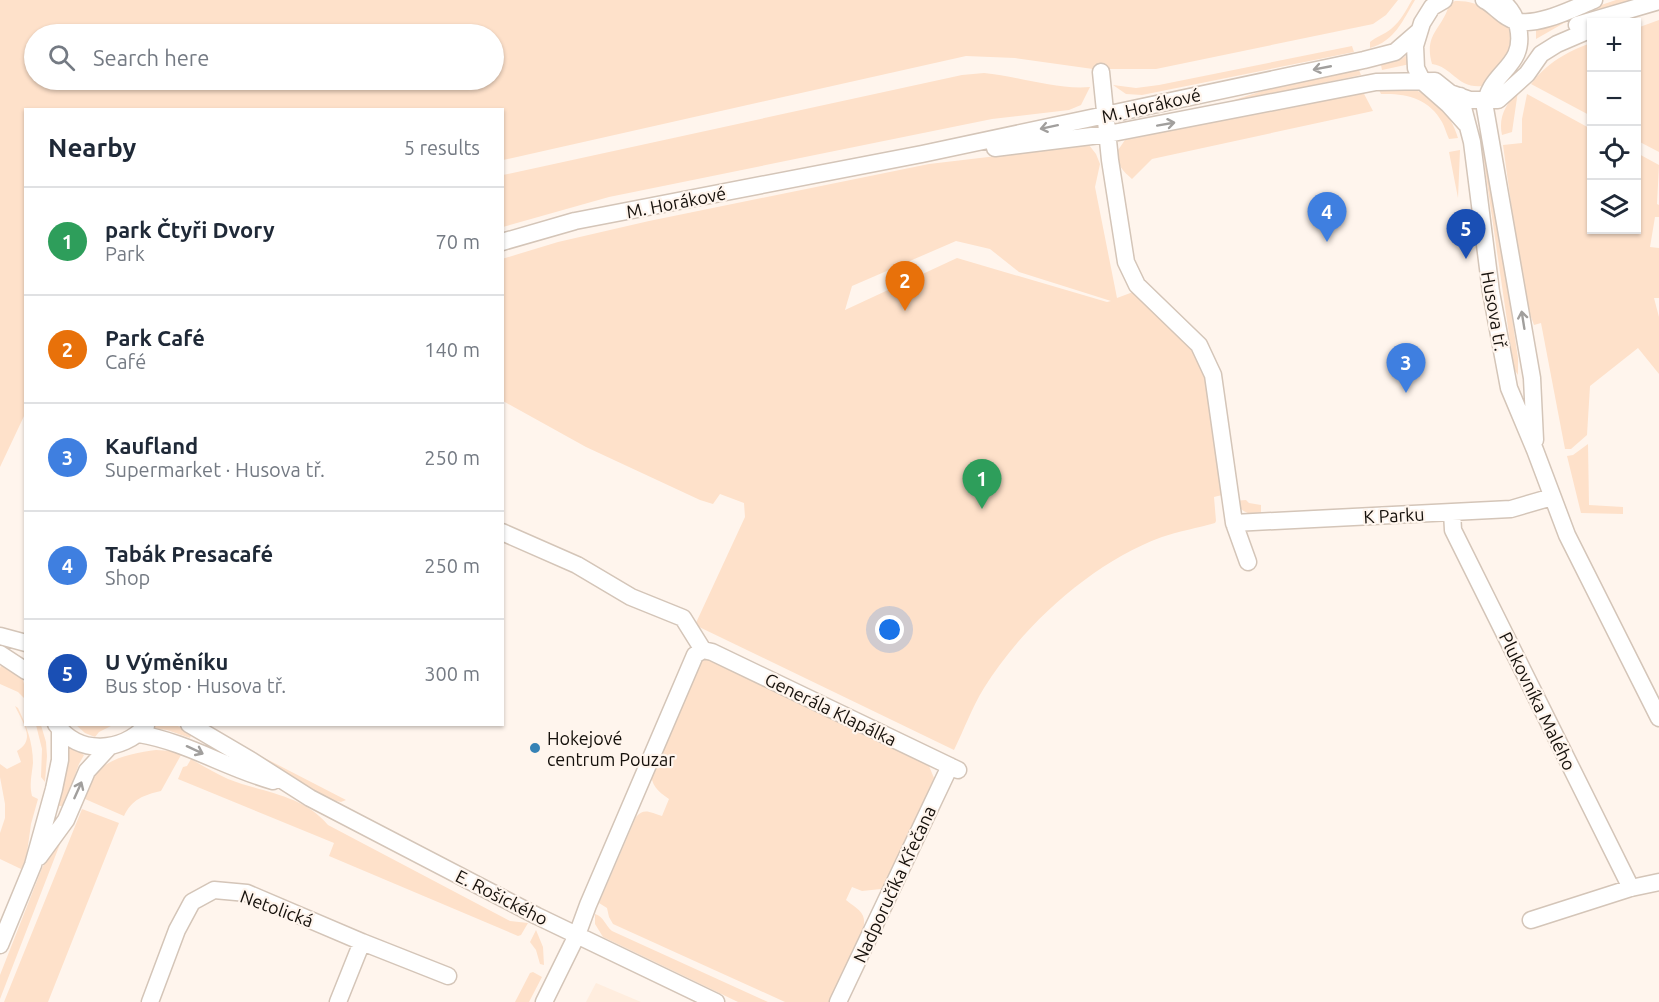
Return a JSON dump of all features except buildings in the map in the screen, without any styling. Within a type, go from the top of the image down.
[{"type":"street","points":[[1484,0],[1504,15],[1514,10],[1553,7],[1576,0]]},
{"type":"street","points":[[1514,10],[1548,18],[1594,0]]},
{"type":"street","points":[[1436,1],[1426,14],[1419,32],[1414,58],[1426,77],[1468,126]]},
{"type":"street","points":[[1379,57],[1405,34],[1421,7],[1436,1]]},
{"type":"street","points":[[1426,77],[1426,38],[1442,8],[1436,1]]},
{"type":"street","points":[[1527,52],[1563,29],[1656,2]]},
{"type":"street","points":[[1617,18],[1656,2]]},
{"type":"street","points":[[1494,95],[1519,67],[1527,52],[1528,36],[1514,10]]},
{"type":"street","points":[[1494,95],[1495,80],[1509,67],[1517,53],[1519,34],[1514,10]]},
{"type":"street","points":[[1426,77],[1450,93],[1470,100],[1494,95],[1527,74],[1541,54],[1557,44],[1587,31]]},
{"type":"street","points":[[1379,57],[1395,52],[1419,32]]},
{"type":"street","name":"M. Horákové","points":[[504,241],[575,221],[922,154],[1379,57]]},
{"type":"street","points":[[1101,72],[1110,160],[1126,262],[1137,285],[1199,345],[1214,375],[1234,523],[1248,562]]},
{"type":"street","points":[[1426,77],[1438,72],[1464,90],[1494,95]]},
{"type":"street","name":"M. Horákové","points":[[922,154],[1108,134],[1372,83],[1393,74],[1426,77]]},
{"type":"street","name":"Husova tř.","points":[[1494,95],[1492,136],[1532,378],[1535,450]]},
{"type":"street","name":"Husova tř.","points":[[1460,96],[1468,126],[1491,292],[1509,388],[1567,535],[1659,718]]},
{"type":"street","name":"K Parku","points":[[1234,523],[1512,509],[1552,497]]},
{"type":"street","name":"Plukovníka Malého","points":[[1452,512],[1453,530],[1631,888]]},
{"type":"street","points":[[504,533],[577,565],[631,597],[682,618],[703,650],[695,655],[592,894],[577,935],[544,1002]]},
{"type":"street","points":[[0,636],[24,643]]},
{"type":"street","name":"Generála Klapálka","points":[[703,650],[712,652],[954,768]]},
{"type":"street","points":[[0,654],[24,670]]},
{"type":"street","name":"E. Rošického","points":[[192,726],[291,787],[344,816],[577,935],[716,1002]]},
{"type":"street","points":[[58,727],[74,741],[91,747],[109,747],[125,743],[143,729]]},
{"type":"street","points":[[0,945],[33,865],[56,780],[60,760],[58,727]]},
{"type":"street","name":"E. Rošického","points":[[143,729],[225,765],[291,787]]},
{"type":"street","points":[[33,865],[66,820],[87,771],[109,747]]},
{"type":"street","name":"Nadporučíka Křečana","points":[[838,1002],[954,768]]},
{"type":"street","points":[[1531,920],[1631,888],[1659,882]]},
{"type":"street","name":"Netolická","points":[[150,1002],[177,930],[192,902],[214,890],[247,894],[448,976]]},
{"type":"street","points":[[338,1002],[362,942]]},
{"type":"shaded area","points":[[0,0],[1398,0],[1386,15],[1373,24],[1156,69],[1093,69],[1015,58],[966,56],[504,160],[504,108],[24,108],[24,416],[0,467]]},
{"type":"shaded area","points":[[1412,0],[1415,0],[1392,35],[1379,45],[1370,48],[1370,42],[1389,31],[1398,22]]},
{"type":"shaded area","points":[[1616,0],[1633,0],[1564,23],[1536,39],[1536,27]]},
{"type":"shaded area","points":[[1455,1],[1479,5],[1513,26],[1509,55],[1483,86],[1467,84],[1445,69],[1432,64],[1430,45],[1432,38],[1449,4]]},
{"type":"shaded area","points":[[1659,20],[1659,152],[1641,143],[1641,27]]},
{"type":"shaded area","points":[[1587,45],[1587,114],[1531,84],[1544,70],[1573,50]]},
{"type":"shaded area","points":[[1352,46],[1354,52],[1142,95],[1126,94],[1113,85],[1136,88],[1159,85]]},
{"type":"shaded area","points":[[1410,53],[1410,64],[1382,70],[1381,65],[1400,60]]},
{"type":"shaded area","points":[[1359,70],[1361,75],[1228,103],[1265,90]]},
{"type":"shaded area","points":[[984,73],[1050,85],[1090,87],[1081,105],[1069,110],[992,119],[609,197],[504,227],[504,175],[962,75]]},
{"type":"shaded area","points":[[1408,87],[1417,90],[1439,106],[1451,121],[1458,138],[1449,139],[1437,114],[1423,102],[1407,96],[1381,94],[1378,88]]},
{"type":"shaded area","points":[[1362,90],[1373,111],[1152,159],[1132,179],[1121,168],[1117,158],[1116,153],[1125,140]]},
{"type":"shaded area","points":[[1518,91],[1512,132],[1502,135],[1501,122],[1504,111]]},
{"type":"shaded area","points":[[1527,94],[1587,127],[1587,234],[1641,234],[1641,155],[1659,165],[1657,204],[1659,205],[1659,217],[1655,217],[1650,247],[1659,248],[1659,298],[1654,298],[1659,317],[1659,374],[1638,348],[1590,386],[1587,435],[1571,449],[1565,449],[1541,323],[1534,325],[1524,298],[1503,145],[1522,143],[1522,119]]},
{"type":"shaded area","points":[[1089,145],[1100,164],[1095,187],[1117,298],[1133,292],[1193,350],[1206,377],[1222,495],[1214,497],[1215,523],[1168,535],[1136,548],[1085,579],[1061,599],[1018,642],[1000,665],[984,688],[954,750],[695,625],[745,517],[744,503],[720,494],[713,504],[700,500],[586,447],[504,402],[504,258],[558,242],[649,221],[929,164]],"holes":[[[956,241],[990,249],[1019,272],[1111,301],[1107,302],[957,258],[845,310],[852,286]]]},
{"type":"shaded area","points":[[1482,148],[1487,148],[1518,358],[1518,375],[1514,369]]},
{"type":"shaded area","points":[[1460,150],[1458,198],[1449,152]]},
{"type":"shaded area","points":[[1588,444],[1589,505],[1623,507],[1623,514],[1581,513],[1567,456],[1573,455]]},
{"type":"shaded area","points":[[1246,500],[1249,503],[1261,505],[1261,515],[1246,512],[1234,501]]},
{"type":"shaded area","points":[[712,658],[922,761],[929,766],[934,778],[887,881],[881,889],[862,891],[852,887],[846,900],[864,917],[864,927],[829,1002],[785,1002],[613,924],[607,908],[599,903],[636,817],[645,811],[662,816],[669,799],[656,787],[651,771],[695,666],[702,660]]},
{"type":"shaded area","points":[[2,662],[21,676],[24,698],[18,692],[0,684]]},
{"type":"shaded area","points":[[15,706],[21,714],[24,724]]},
{"type":"shaded area","points":[[25,726],[26,727],[33,755],[31,792],[32,796],[38,799],[31,824],[26,860],[21,869],[0,859],[0,833],[5,818],[5,804],[0,764],[7,769],[21,762],[17,751],[26,741]]},
{"type":"shaded area","points":[[36,726],[41,726],[46,742],[45,782],[41,777],[42,749]]},
{"type":"shaded area","points":[[77,726],[111,726],[99,732],[95,737],[85,733]]},
{"type":"shaded area","points":[[153,726],[178,726],[192,733],[190,738],[167,730],[151,728]]},
{"type":"shaded area","points":[[71,746],[84,755],[64,806],[57,806],[68,767]]},
{"type":"shaded area","points":[[156,750],[172,751],[181,755],[161,791],[139,799],[131,805],[124,816],[85,799],[91,780],[103,766],[129,755]]},
{"type":"shaded area","points":[[251,751],[346,800],[341,802],[326,799]]},
{"type":"shaded area","points":[[191,759],[228,779],[294,801],[318,815],[328,825],[510,921],[528,923],[518,936],[329,856],[334,843],[178,779],[183,767],[187,766]]},
{"type":"shaded area","points":[[82,809],[119,823],[48,1002],[4,1002]]},
{"type":"shaded area","points":[[65,831],[0,999],[0,975],[42,868]]},
{"type":"shaded area","points":[[595,914],[612,931],[768,1002],[738,1002],[603,937],[595,924]]},
{"type":"shaded area","points":[[536,930],[543,947],[544,965],[540,964],[536,950],[530,942]]},
{"type":"shaded area","points":[[533,972],[542,977],[529,1002],[515,1002],[530,973]]},
{"type":"shaded area","points":[[596,983],[641,1002],[586,1002]]},
{"type":"place","name":"Tabák Presacafé","points":[[1327,242]]},
{"type":"place","name":"U Výměníku","points":[[1466,259]]},
{"type":"place","name":"Park Café","points":[[905,311]]},
{"type":"place","name":"Kaufland","points":[[1406,393]]},
{"type":"place","name":"park Čtyři Dvory","points":[[982,509]]},
{"type":"place","name":"Hokejové centrum Pouzar","points":[[535,748]]}]
